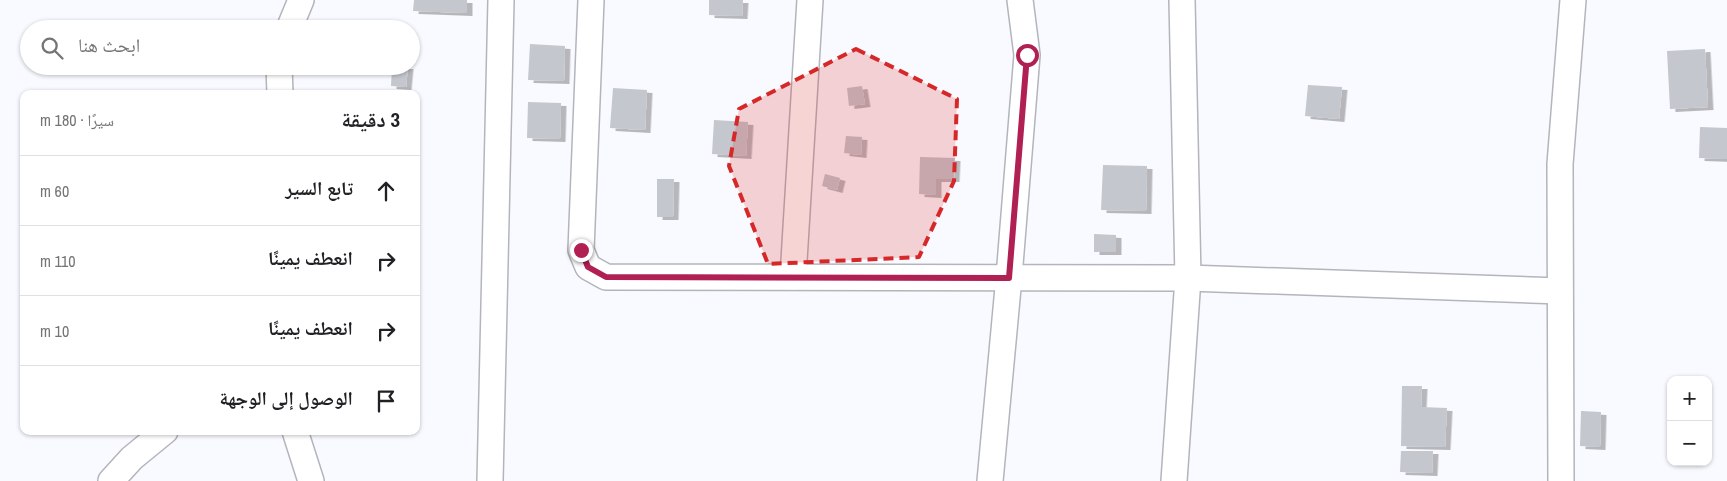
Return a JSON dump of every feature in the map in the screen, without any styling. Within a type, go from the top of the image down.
[{"type":"street","points":[[293,20],[301,0]]},
{"type":"street","points":[[490,481],[501,0]]},
{"type":"street","points":[[591,0],[581,250],[588,267],[606,277],[1188,278],[1560,291]]},
{"type":"street","points":[[793,277],[810,0]]},
{"type":"street","points":[[990,481],[1027,55],[1020,0]]},
{"type":"street","points":[[1174,481],[1188,278],[1182,0]]},
{"type":"street","points":[[1561,481],[1560,164],[1573,0]]},
{"type":"street","points":[[279,75],[280,90]]},
{"type":"street","points":[[111,481],[132,458],[160,435]]},
{"type":"street","points":[[296,435],[311,481]]},
{"type":"highlighted area","points":[[856,49],[957,99],[954,181],[919,257],[768,264],[729,166],[739,109]]},
{"type":"building","points":[[414,0],[467,0],[467,13],[413,11]]},
{"type":"building","points":[[709,0],[743,0],[742,16],[709,15]]},
{"type":"building","points":[[530,44],[565,46],[564,81],[528,80]]},
{"type":"building","points":[[1705,49],[1708,107],[1670,109],[1667,51]]},
{"type":"building","points":[[392,75],[407,75],[406,87],[391,86]]},
{"type":"building","points":[[1308,85],[1342,87],[1339,119],[1305,116]]},
{"type":"building","points":[[862,86],[865,104],[849,106],[847,88]]},
{"type":"building","points":[[613,88],[647,90],[645,130],[610,128]]},
{"type":"building","points":[[528,102],[561,103],[560,139],[527,138]]},
{"type":"building","points":[[714,120],[748,122],[746,156],[712,154]]},
{"type":"building","points":[[1700,127],[1727,128],[1727,159],[1699,158]]},
{"type":"building","points":[[846,136],[862,137],[861,155],[844,153]]},
{"type":"building","points":[[920,157],[955,158],[954,179],[936,179],[936,195],[919,194]]},
{"type":"building","points":[[1103,165],[1147,166],[1146,211],[1101,210]]},
{"type":"building","points":[[825,174],[840,178],[837,190],[822,186]]},
{"type":"building","points":[[657,179],[674,179],[673,217],[657,217]]},
{"type":"building","points":[[1094,234],[1116,235],[1116,252],[1094,252]]},
{"type":"building","points":[[1402,386],[1422,386],[1421,407],[1447,408],[1445,447],[1401,446]]},
{"type":"building","points":[[1581,411],[1601,412],[1600,447],[1580,446]]},
{"type":"building","points":[[1401,451],[1433,451],[1432,473],[1400,472]]},
{"type":"route","points":[[581,250],[588,267],[606,277],[1009,278],[1027,55]]}]
